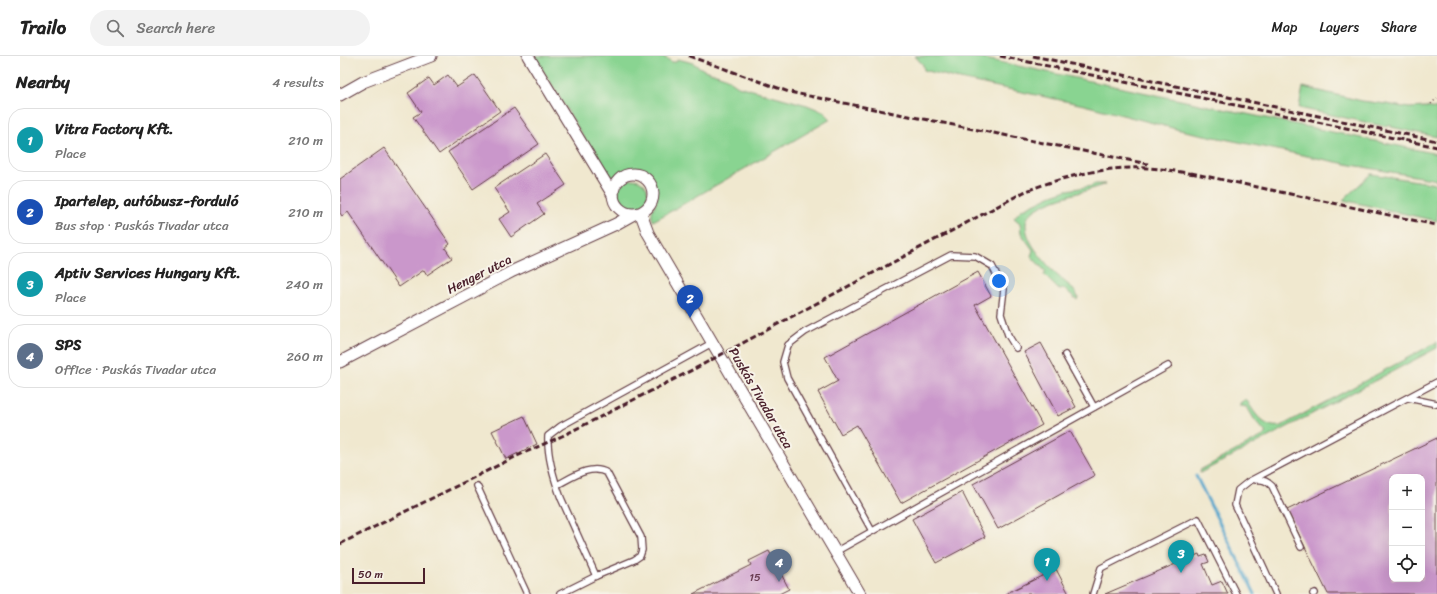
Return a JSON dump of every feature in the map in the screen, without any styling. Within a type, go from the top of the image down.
[{"type":"street","points":[[340,95],[363,82],[431,56]]},
{"type":"street","points":[[528,56],[613,195],[620,210],[636,214],[648,208],[653,196],[652,187],[646,179],[640,175],[634,174],[624,176],[616,182],[613,195]]},
{"type":"street","name":"Puskás Tivadar utca","points":[[636,214],[860,594]]},
{"type":"street","name":"Henger utca","points":[[340,362],[513,271],[636,214]]},
{"type":"lane","points":[[872,531],[787,378],[783,362],[788,345],[805,332],[951,255],[975,256],[992,266],[1004,289],[1001,314],[1008,335],[1016,348]]},
{"type":"lane","points":[[596,576],[561,498],[557,485],[548,436],[552,431],[712,343]]},
{"type":"lane","points":[[1065,355],[1094,407]]},
{"type":"lane","points":[[835,552],[1168,366]]},
{"type":"lane","points":[[1276,594],[1235,505],[1238,490],[1248,482],[1437,382]]},
{"type":"lane","points":[[1408,398],[1437,404]]},
{"type":"lane","points":[[557,485],[593,469],[600,469],[607,473],[641,537],[642,550],[640,556],[634,560],[596,576],[560,594]]},
{"type":"lane","points":[[1248,482],[1261,479],[1267,481],[1272,486],[1301,547]]},
{"type":"lane","points":[[477,486],[527,594]]},
{"type":"lane","points":[[1093,594],[1100,568],[1198,519],[1236,594]]},
{"type":"path","points":[[1431,104],[1437,98]]},
{"type":"green space","points":[[534,56],[656,56],[666,58],[672,62],[676,62],[678,59],[693,63],[704,70],[725,77],[738,86],[807,105],[824,112],[831,119],[653,221],[652,211],[657,197],[657,191],[653,182],[645,174],[635,171],[624,172],[609,179]]},
{"type":"green space","points":[[915,56],[971,56],[1437,154],[1437,180],[1346,164],[1180,130],[1084,105],[955,78],[924,70],[923,65]]},
{"type":"green space","points":[[1303,87],[1362,101],[1409,108],[1426,107],[1437,109],[1437,137],[1391,127],[1391,125],[1388,124],[1388,127],[1299,108]]},
{"type":"green space","points":[[1371,174],[1437,184],[1437,221],[1343,200]]},
{"type":"green space","points":[[633,179],[639,180],[647,188],[647,200],[639,208],[633,209],[627,208],[619,200],[618,194],[619,188],[627,180]]},
{"type":"green space","points":[[1094,184],[1106,184],[1060,198],[1041,206],[1028,217],[1026,223],[1026,230],[1031,243],[1053,271],[1076,293],[1078,297],[1077,300],[1065,289],[1059,290],[1044,275],[1046,272],[1031,256],[1033,250],[1021,233],[1020,223],[1014,218],[1021,210],[1052,195],[1067,190],[1092,186]]},
{"type":"green space","points":[[1437,342],[1437,348],[1200,473],[1200,470],[1265,435],[1266,433],[1254,419],[1247,407],[1240,406],[1240,403],[1246,399],[1256,414],[1264,422],[1269,425],[1281,426]]},
{"type":"building","points":[[448,75],[457,87],[475,75],[500,111],[439,154],[413,117],[421,112],[408,93],[429,78],[434,85]]},
{"type":"building","points":[[514,108],[539,144],[473,189],[448,152]]},
{"type":"building","points":[[384,148],[450,244],[445,248],[452,258],[427,275],[424,270],[399,287],[348,212],[342,216],[340,213],[340,179]]},
{"type":"building","points":[[545,154],[566,185],[537,204],[544,214],[511,237],[499,219],[510,212],[494,188]]},
{"type":"building","points":[[978,272],[991,296],[975,305],[1042,425],[901,503],[857,425],[841,434],[818,392],[838,381],[825,357]]},
{"type":"building","points":[[1041,343],[1076,407],[1058,416],[1024,352]]},
{"type":"building","points":[[524,416],[537,444],[506,459],[492,431]]},
{"type":"building","points":[[1070,431],[1095,475],[998,529],[973,484]]},
{"type":"building","points":[[1437,438],[1437,594],[1328,594],[1287,510]]},
{"type":"building","points":[[962,492],[985,537],[936,563],[912,519]]},
{"type":"building","points":[[769,551],[789,589],[779,594],[693,594],[751,565],[749,561]]},
{"type":"building","points":[[1199,554],[1200,557],[1206,555],[1209,562],[1203,564],[1212,585],[1222,581],[1228,594],[1105,594]]},
{"type":"building","points":[[1056,569],[1069,594],[1005,594]]},
{"type":"waterway","points":[[1196,476],[1255,594]]},
{"type":"railway","points":[[689,56],[789,92],[1148,164]]},
{"type":"railway","points":[[1000,56],[1437,147]]},
{"type":"railway","points":[[1033,56],[1437,141]]},
{"type":"railway","points":[[340,544],[517,456],[562,436],[698,367],[1024,192],[1054,181],[1101,170],[1149,168],[1195,174]]},
{"type":"railway","points":[[1191,173],[1436,225]]},
{"type":"place","name":"Ipartelep, autóbusz-forduló","points":[[690,318]]},
{"type":"place","name":"Aptiv Services Hungary Kft.","points":[[1181,573]]},
{"type":"place","name":"Vitra Factory Kft.","points":[[1047,581]]},
{"type":"place","name":"SPS","points":[[779,582]]}]
